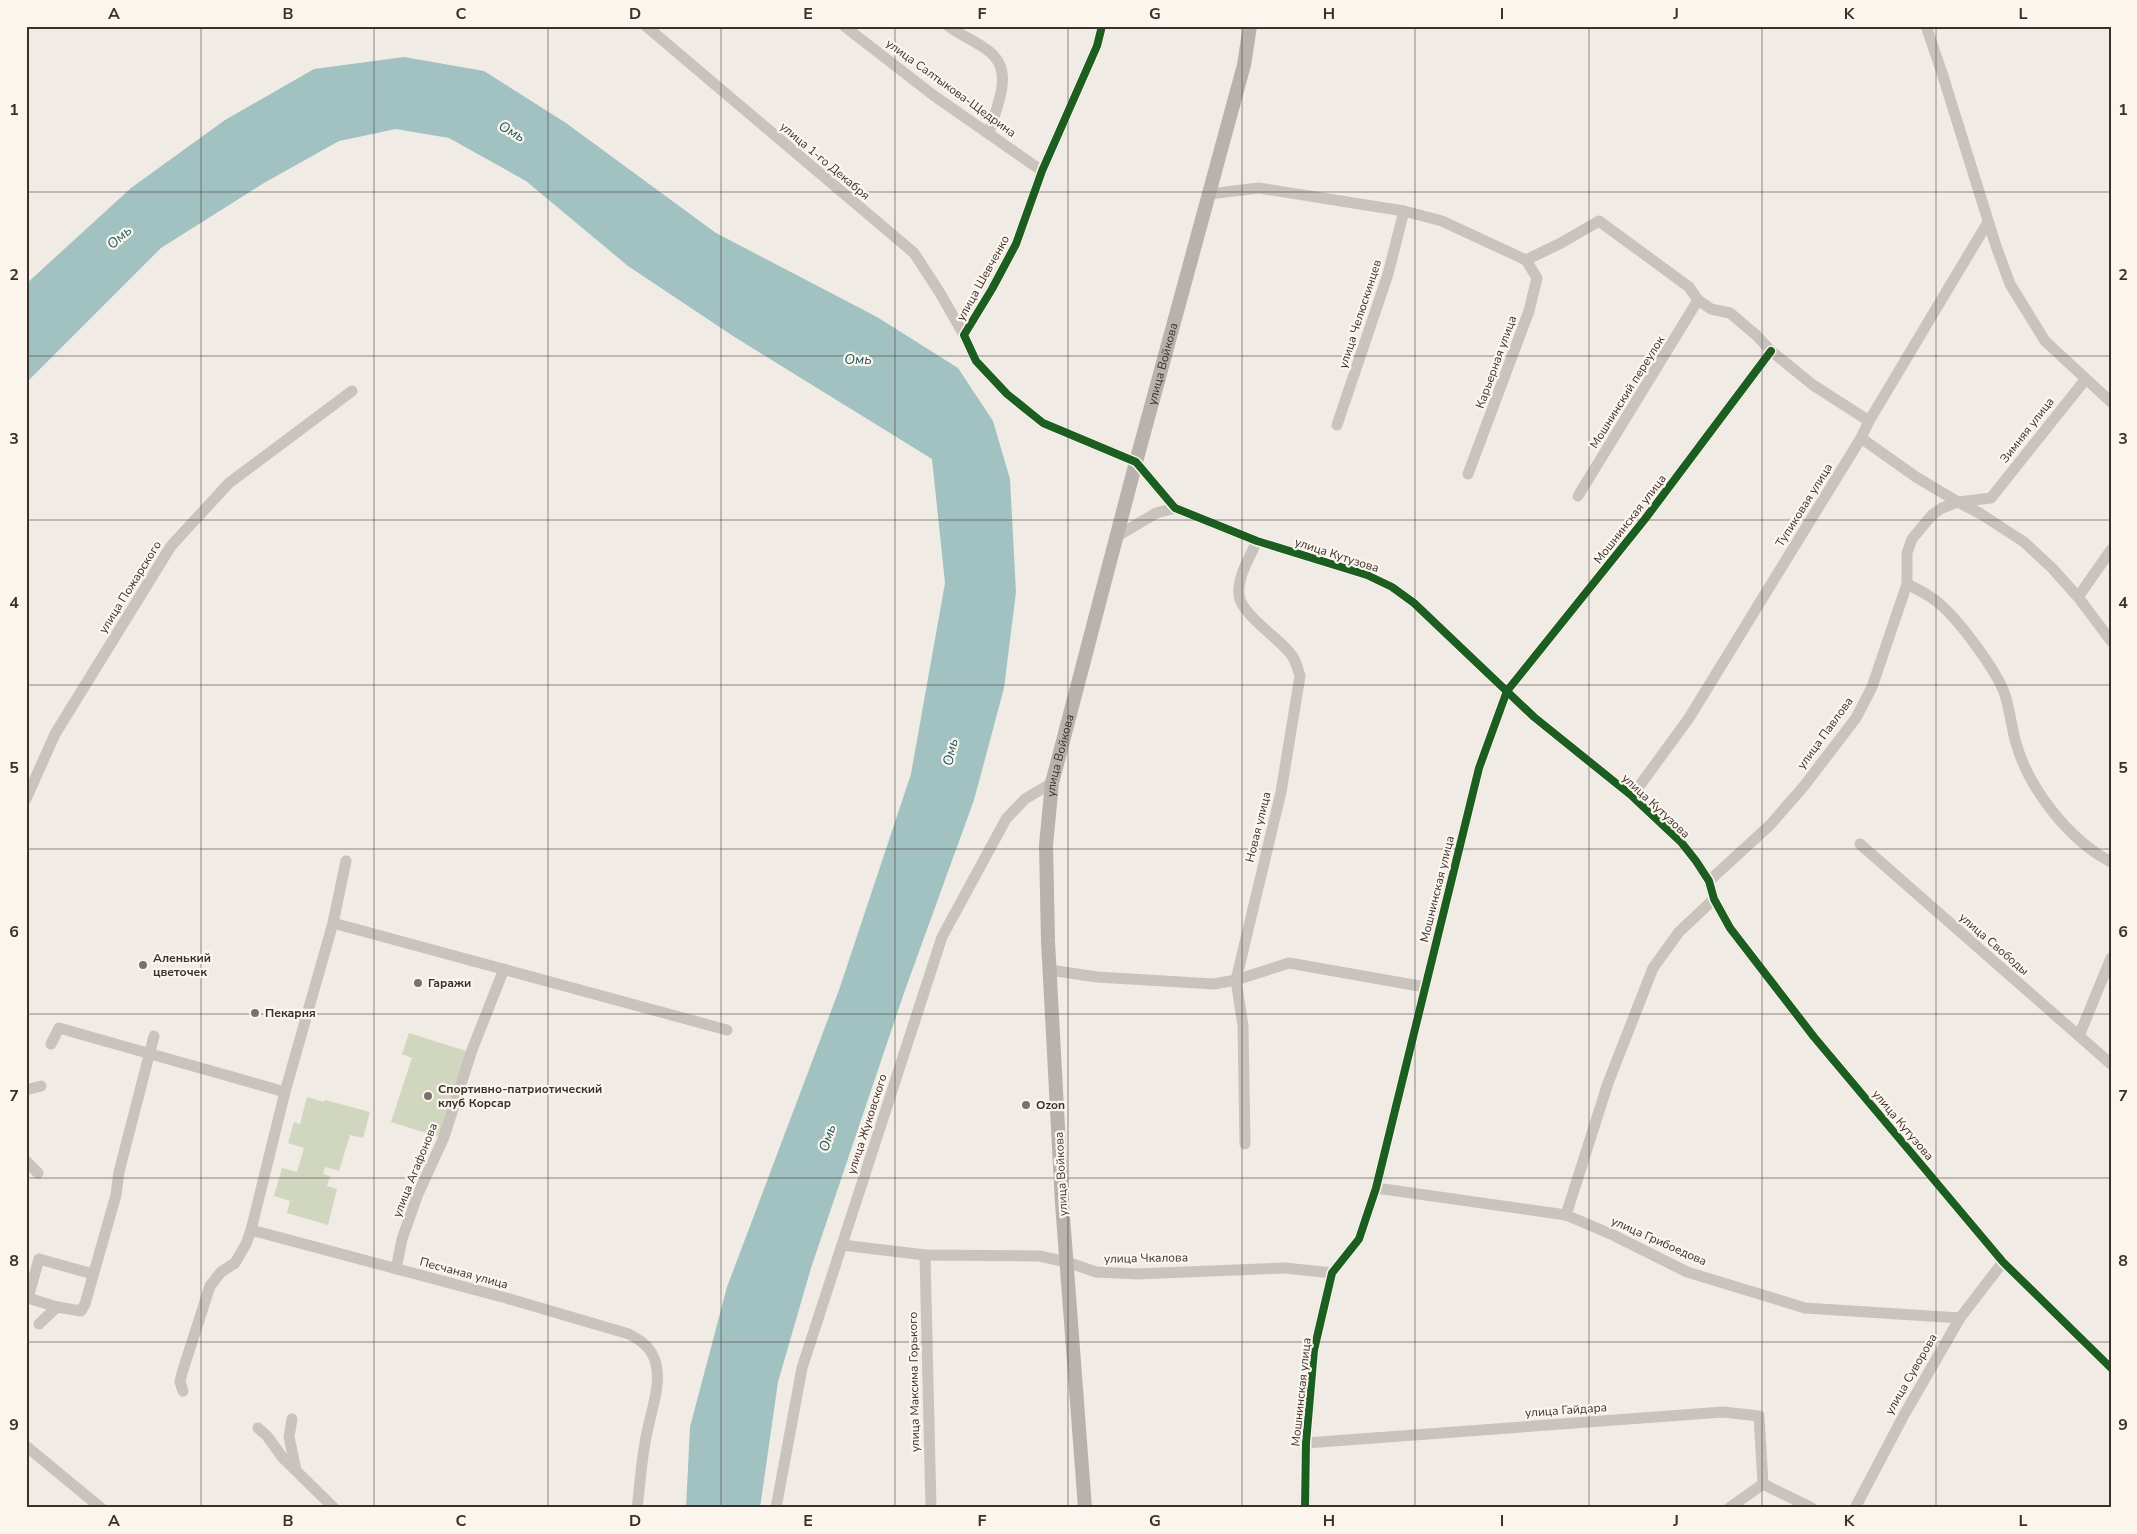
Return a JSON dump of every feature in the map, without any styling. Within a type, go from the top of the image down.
[{"type":"main road","name":"улица Войкова","points":[[1085,1508],[1066,1262],[1050,970],[1046,845],[1052,782],[1136,462],[1244,65],[1250,26]]},
{"type":"street","name":"улица 1-го Декабря","points":[[646,26],[914,253],[964,335]]},
{"type":"street","name":"улица Салтыкова-Щедрина","points":[[844,26],[932,95],[1042,171]]},
{"type":"street","points":[[948,26],[994,55],[1001,68],[1004,78],[989,133]]},
{"type":"street","name":"улица Шевченко","points":[[1102,26],[1097,46],[1042,171],[1016,244],[964,335],[976,361],[1007,394],[1043,422],[1136,462]]},
{"type":"street","points":[[1926,26],[1988,222],[2010,284],[2045,341],[2111,402]]},
{"type":"street","points":[[1209,194],[1259,188],[1404,211],[1442,221],[1526,260],[1561,244],[1599,221],[1689,288],[1698,300],[1711,309],[1730,313],[1756,335],[1771,351],[1813,385],[1869,421]]},
{"type":"street","name":"улица Челюскинцев","points":[[1337,426],[1388,274],[1404,211]]},
{"type":"street","name":"Тупиковая улица","points":[[1632,796],[1689,718],[1861,438],[1869,421],[1988,222]]},
{"type":"street","name":"Карьерная улица","points":[[1468,474],[1529,311],[1537,278],[1526,260]]},
{"type":"street","name":"Мошнинский переулок","points":[[1578,496],[1698,300]]},
{"type":"street","name":"Мошнинская улица","points":[[1305,1508],[1306,1443],[1314,1350],[1332,1273],[1359,1239],[1376,1188],[1479,768],[1507,690],[1645,519],[1771,351]]},
{"type":"street","name":"Зимняя улица","points":[[1991,498],[2085,380]]},
{"type":"street","name":"улица Пожарского","points":[[26,799],[55,734],[171,546],[229,483],[352,391]]},
{"type":"street","points":[[1861,438],[1916,477],[1981,514],[2024,542],[2052,568],[2078,597],[2111,641]]},
{"type":"street","name":"улица Кутузова","points":[[1136,462],[1175,508],[1258,541],[1367,575],[1392,586],[1414,603],[1534,717],[1632,796],[1680,842],[1696,861],[1709,881],[1714,899],[1730,928],[1814,1037],[2003,1262],[2111,1368]]},
{"type":"street","name":"улица Павлова","points":[[1709,881],[1770,825],[1804,786],[1856,718],[1872,687],[1907,584],[1907,553],[1912,539],[1932,515],[1942,508],[1958,502],[1991,498]]},
{"type":"street","points":[[1116,537],[1156,512],[1175,508]]},
{"type":"street","name":"Новая улица","points":[[1245,1144],[1243,1026],[1236,980],[1281,792],[1300,676],[1296,661],[1290,652],[1245,610],[1238,596],[1241,578],[1258,541]]},
{"type":"street","points":[[2078,597],[2111,550]]},
{"type":"street","points":[[1907,584],[1925,593],[1943,606],[1997,675],[2005,694],[2016,745],[2024,765],[2063,825],[2084,844],[2111,862]]},
{"type":"street","name":"улица Жуковского","points":[[776,1508],[802,1368],[942,937],[1006,819],[1025,799],[1052,782]]},
{"type":"street","name":"улица Свободы","points":[[1860,844],[2111,1064]]},
{"type":"street","points":[[182,1390],[180,1382],[182,1373],[210,1286],[221,1272],[235,1263],[246,1244],[251,1230],[285,1092],[333,923],[346,861]]},
{"type":"street","points":[[1566,1215],[1608,1083],[1653,968],[1678,932],[1714,899]]},
{"type":"street","points":[[333,923],[727,1030]]},
{"type":"street","points":[[2079,1036],[2111,958]]},
{"type":"street","points":[[1050,970],[1096,977],[1214,984],[1236,980],[1289,963],[1425,987]]},
{"type":"street","name":"улица Агафонова","points":[[396,1269],[402,1240],[418,1194],[444,1137],[472,1050],[504,969]]},
{"type":"street","points":[[51,1044],[59,1028],[285,1092]]},
{"type":"street","points":[[93,1274],[39,1259],[28,1298],[57,1307],[81,1311],[93,1274],[116,1195],[119,1172],[154,1036]]},
{"type":"street","points":[[26,1090],[41,1086]]},
{"type":"street","points":[[26,1161],[38,1173]]},
{"type":"street","name":"улица Грибоедова","points":[[1376,1188],[1566,1215],[1687,1272],[1805,1308],[1960,1318]]},
{"type":"street","name":"Песчаная улица","points":[[251,1230],[629,1334],[639,1339],[650,1349],[656,1363],[658,1378],[644,1442],[637,1508]]},
{"type":"street","name":"улица Чкалова","points":[[842,1245],[925,1255],[1039,1256],[1066,1262],[1096,1272],[1137,1274],[1285,1268],[1332,1273]]},
{"type":"street","name":"улица Максима Горького","points":[[925,1255],[931,1508]]},
{"type":"street","name":"улица Суворова","points":[[1855,1508],[1904,1415],[1960,1318],[2003,1262]]},
{"type":"street","points":[[39,1324],[57,1307]]},
{"type":"street","name":"улица Гайдара","points":[[1306,1443],[1723,1412],[1759,1416],[1762,1484]]},
{"type":"street","points":[[292,1419],[289,1438],[296,1470]]},
{"type":"street","points":[[258,1428],[267,1436],[283,1458],[334,1508]]},
{"type":"street","points":[[26,1446],[100,1508]]},
{"type":"street","points":[[1730,1508],[1762,1484],[1812,1508]]},
{"type":"green space","points":[[409,1033],[466,1051],[439,1137],[391,1122],[412,1058],[402,1054]]},
{"type":"green space","points":[[307,1097],[370,1112],[363,1138],[350,1135],[339,1171],[325,1167],[323,1174],[330,1176],[327,1186],[337,1189],[328,1225],[287,1213],[290,1201],[274,1196],[282,1168],[297,1172],[304,1148],[288,1143],[294,1122],[300,1124]]},
{"type":"water","name":"Омь","points":[[404,57],[484,71],[566,123],[716,233],[877,317],[958,368],[993,421],[1010,479],[1016,592],[1004,688],[974,800],[904,993],[811,1268],[778,1382],[760,1508],[686,1508],[690,1427],[727,1287],[839,990],[911,774],[945,583],[932,459],[733,336],[628,266],[526,181],[449,138],[396,129],[339,141],[264,183],[161,248],[26,383],[26,284],[131,188],[225,120],[314,69]]},
{"type":"cycle path","points":[[1102,26],[1097,46],[1042,171],[1016,244],[964,335],[976,361],[1007,394],[1043,423],[1136,462],[1175,508],[1257,541],[1367,575],[1392,587],[1414,603],[1534,717],[1632,796],[1681,842],[1696,861],[1709,881],[1714,899],[1730,928],[1814,1037],[2003,1262],[2111,1368]]},
{"type":"cycle path","points":[[1305,1508],[1306,1443],[1314,1350],[1332,1273],[1359,1239],[1376,1188],[1479,768],[1507,691],[1645,519],[1771,351]]},
{"type":"place","name":"Аленький цветочек","points":[[143,965]]},
{"type":"place","name":"Гаражи","points":[[418,983]]},
{"type":"place","name":"Пекарня","points":[[255,1013]]},
{"type":"place","name":"Спортивно-патриотический клуб Корсар","points":[[428,1096]]},
{"type":"place","name":"Ozon","points":[[1026,1105]]}]
